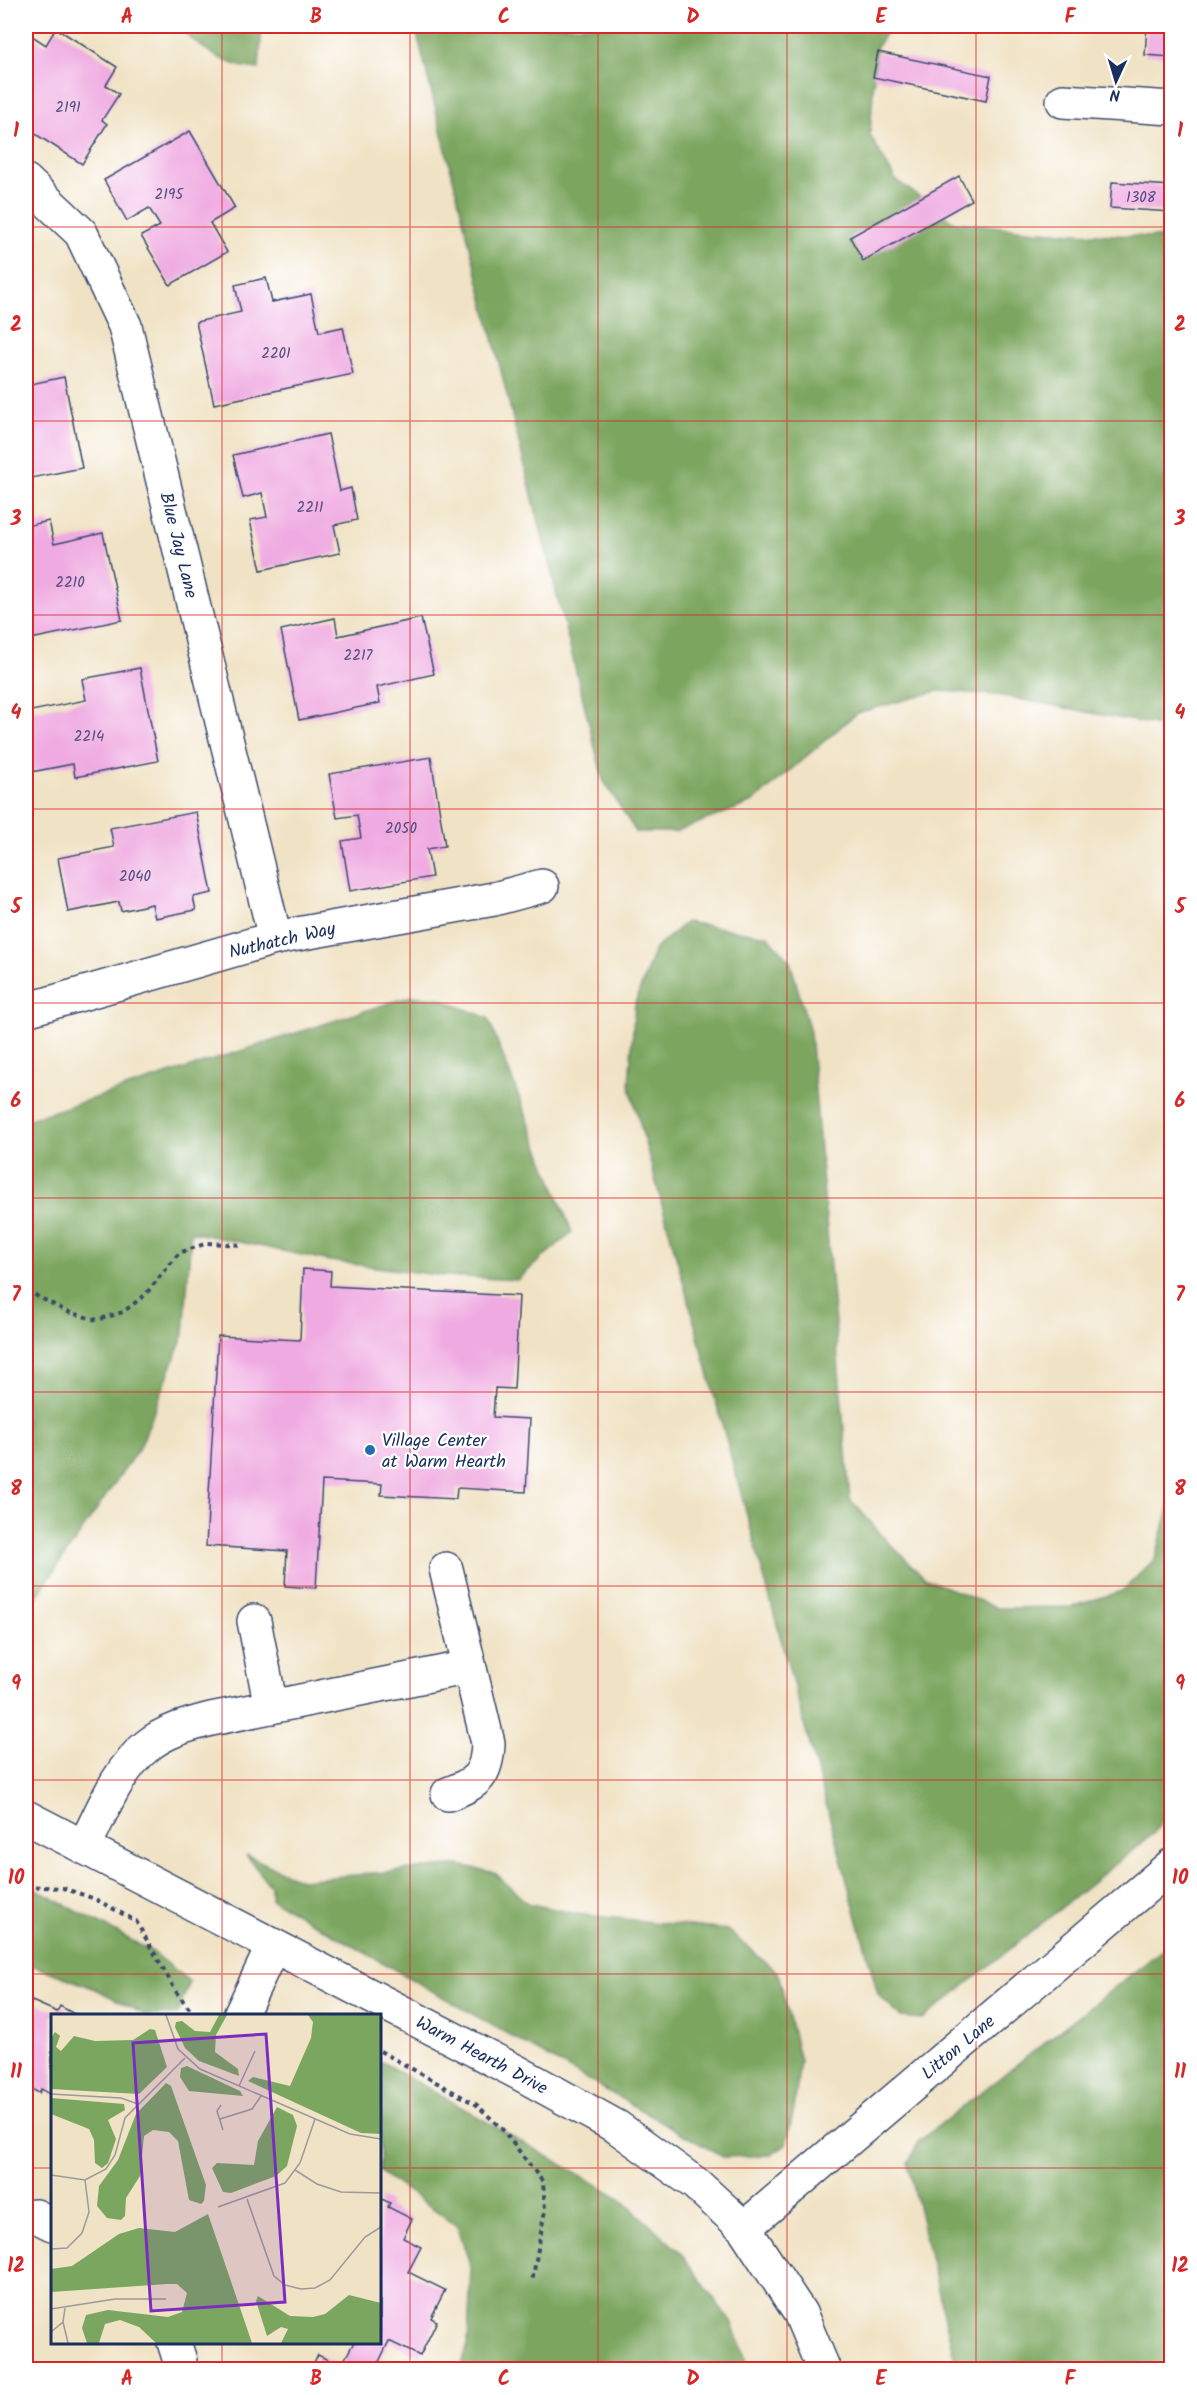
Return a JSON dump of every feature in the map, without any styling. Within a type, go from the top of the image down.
[{"type":"street","points":[[1063,101],[1172,108]]},
{"type":"street","name":"Blue Jay Lane","points":[[26,181],[81,232],[125,326],[275,938]]},
{"type":"street","name":"Nuthatch Way","points":[[26,1010],[275,938],[494,899],[542,886]]},
{"type":"street","points":[[446,1569],[488,1743],[488,1761],[481,1774],[472,1784],[448,1794]]},
{"type":"street","points":[[254,1622],[271,1707]]},
{"type":"street","points":[[84,1847],[114,1790],[134,1759],[147,1746],[187,1725],[469,1667]]},
{"type":"street","name":"Warm Hearth Drive","points":[[26,1817],[519,2073],[617,2127],[696,2184],[744,2228],[800,2313],[824,2370]]},
{"type":"street","name":"Litton Lane","points":[[744,2228],[1172,1865]]},
{"type":"street","points":[[241,2014],[273,1946]]},
{"type":"street","points":[[26,2217],[36,2216],[51,2224]]},
{"type":"street","points":[[174,2344],[180,2361],[179,2370]]},
{"type":"path","points":[[26,1293],[31,1293],[68,1312],[97,1320],[123,1312],[145,1295],[179,1253],[207,1243],[242,1245]]},
{"type":"path","points":[[26,1886],[63,1888],[95,1899],[136,1921],[177,1993],[193,2014]]},
{"type":"path","points":[[381,2052],[477,2105],[502,2129],[543,2182],[545,2210],[532,2282]]},
{"type":"green space","points":[[176,26],[262,26],[259,69],[235,65],[214,55]]},
{"type":"green space","points":[[415,26],[890,26],[876,48],[870,135],[895,179],[954,222],[1037,231],[1171,238],[1171,728],[997,695],[938,691],[857,713],[753,802],[675,832],[636,832],[603,780]]},
{"type":"green space","points":[[686,922],[768,936],[790,961],[810,1032],[850,1499],[887,1541],[926,1579],[997,1608],[1071,1607],[1122,1591],[1155,1559],[1171,1501],[1171,1810],[1153,1834],[923,2019],[901,2017],[878,1994],[629,1084],[635,1003],[655,949]]},
{"type":"green space","points":[[411,996],[438,998],[488,1018],[572,1232],[517,1280],[444,1276],[330,1261],[191,1232],[184,1334],[141,1445],[26,1612],[26,1120]]},
{"type":"green space","points":[[246,1855],[301,1880],[460,1865],[495,1873],[527,1903],[577,1914],[727,1930],[778,1973],[800,2061],[794,2109],[786,2145],[771,2155],[723,2157],[271,1899],[271,1887]]},
{"type":"green space","points":[[26,1884],[153,1952],[190,1982],[177,2014],[143,2014],[96,1989],[26,1963]]},
{"type":"green space","points":[[1171,1943],[1171,2369],[957,2369],[908,2164],[918,2142]]},
{"type":"green space","points":[[381,2062],[619,2197],[680,2252],[731,2322],[750,2369],[461,2369],[468,2343],[471,2267],[457,2225],[381,2173]]},
{"type":"building","points":[[1147,26],[1172,26],[1172,57],[1145,55]]},
{"type":"building","points":[[56,28],[117,67],[106,85],[119,94],[102,120],[107,124],[82,164],[26,128],[26,32],[46,45]]},
{"type":"building","points":[[878,52],[991,76],[986,101],[873,77]]},
{"type":"building","points":[[190,131],[235,208],[210,223],[227,252],[170,285],[141,236],[160,226],[149,208],[127,221],[104,180]]},
{"type":"building","points":[[959,176],[972,200],[863,261],[850,237]]},
{"type":"building","points":[[1112,182],[1172,186],[1172,212],[1110,208]]},
{"type":"building","points":[[266,278],[272,302],[311,294],[319,332],[343,327],[353,374],[214,404],[196,322],[241,312],[235,285]]},
{"type":"building","points":[[64,377],[82,468],[26,479],[26,385]]},
{"type":"building","points":[[328,434],[340,491],[351,488],[357,520],[334,525],[340,553],[261,570],[250,520],[267,517],[262,493],[243,498],[233,455]]},
{"type":"building","points":[[49,521],[54,544],[103,533],[122,620],[26,640],[26,526]]},
{"type":"building","points":[[335,618],[338,636],[421,618],[434,674],[377,687],[380,703],[299,720],[281,630]]},
{"type":"building","points":[[140,668],[158,761],[75,777],[73,764],[26,773],[26,712],[86,700],[82,679]]},
{"type":"building","points":[[431,757],[445,846],[427,849],[432,877],[350,891],[342,841],[361,838],[357,815],[337,818],[329,774]]},
{"type":"building","points":[[196,812],[212,893],[193,897],[196,910],[155,918],[152,904],[121,911],[119,902],[68,912],[58,858],[114,847],[110,828]]},
{"type":"building","name":"Village Center at Warm Hearth","points":[[303,1269],[331,1271],[330,1286],[519,1296],[514,1389],[495,1388],[493,1417],[530,1419],[526,1492],[457,1488],[456,1499],[381,1495],[382,1484],[322,1481],[316,1588],[285,1586],[287,1551],[206,1546],[218,1336],[300,1340]]},
{"type":"building","points":[[32,2001],[57,2012],[60,2006],[74,2014],[51,2014],[51,2094],[41,2089],[39,2093],[26,2086],[26,2007],[29,2009]]},
{"type":"building","points":[[381,2198],[390,2203],[388,2207],[412,2219],[403,2238],[421,2247],[408,2272],[445,2290],[431,2318],[437,2321],[420,2356],[389,2341],[375,2370],[311,2370],[318,2355],[341,2366],[353,2344],[381,2344]]},
{"type":"place","name":"Village Center at Warm Hearth","points":[[370,1450]]}]
